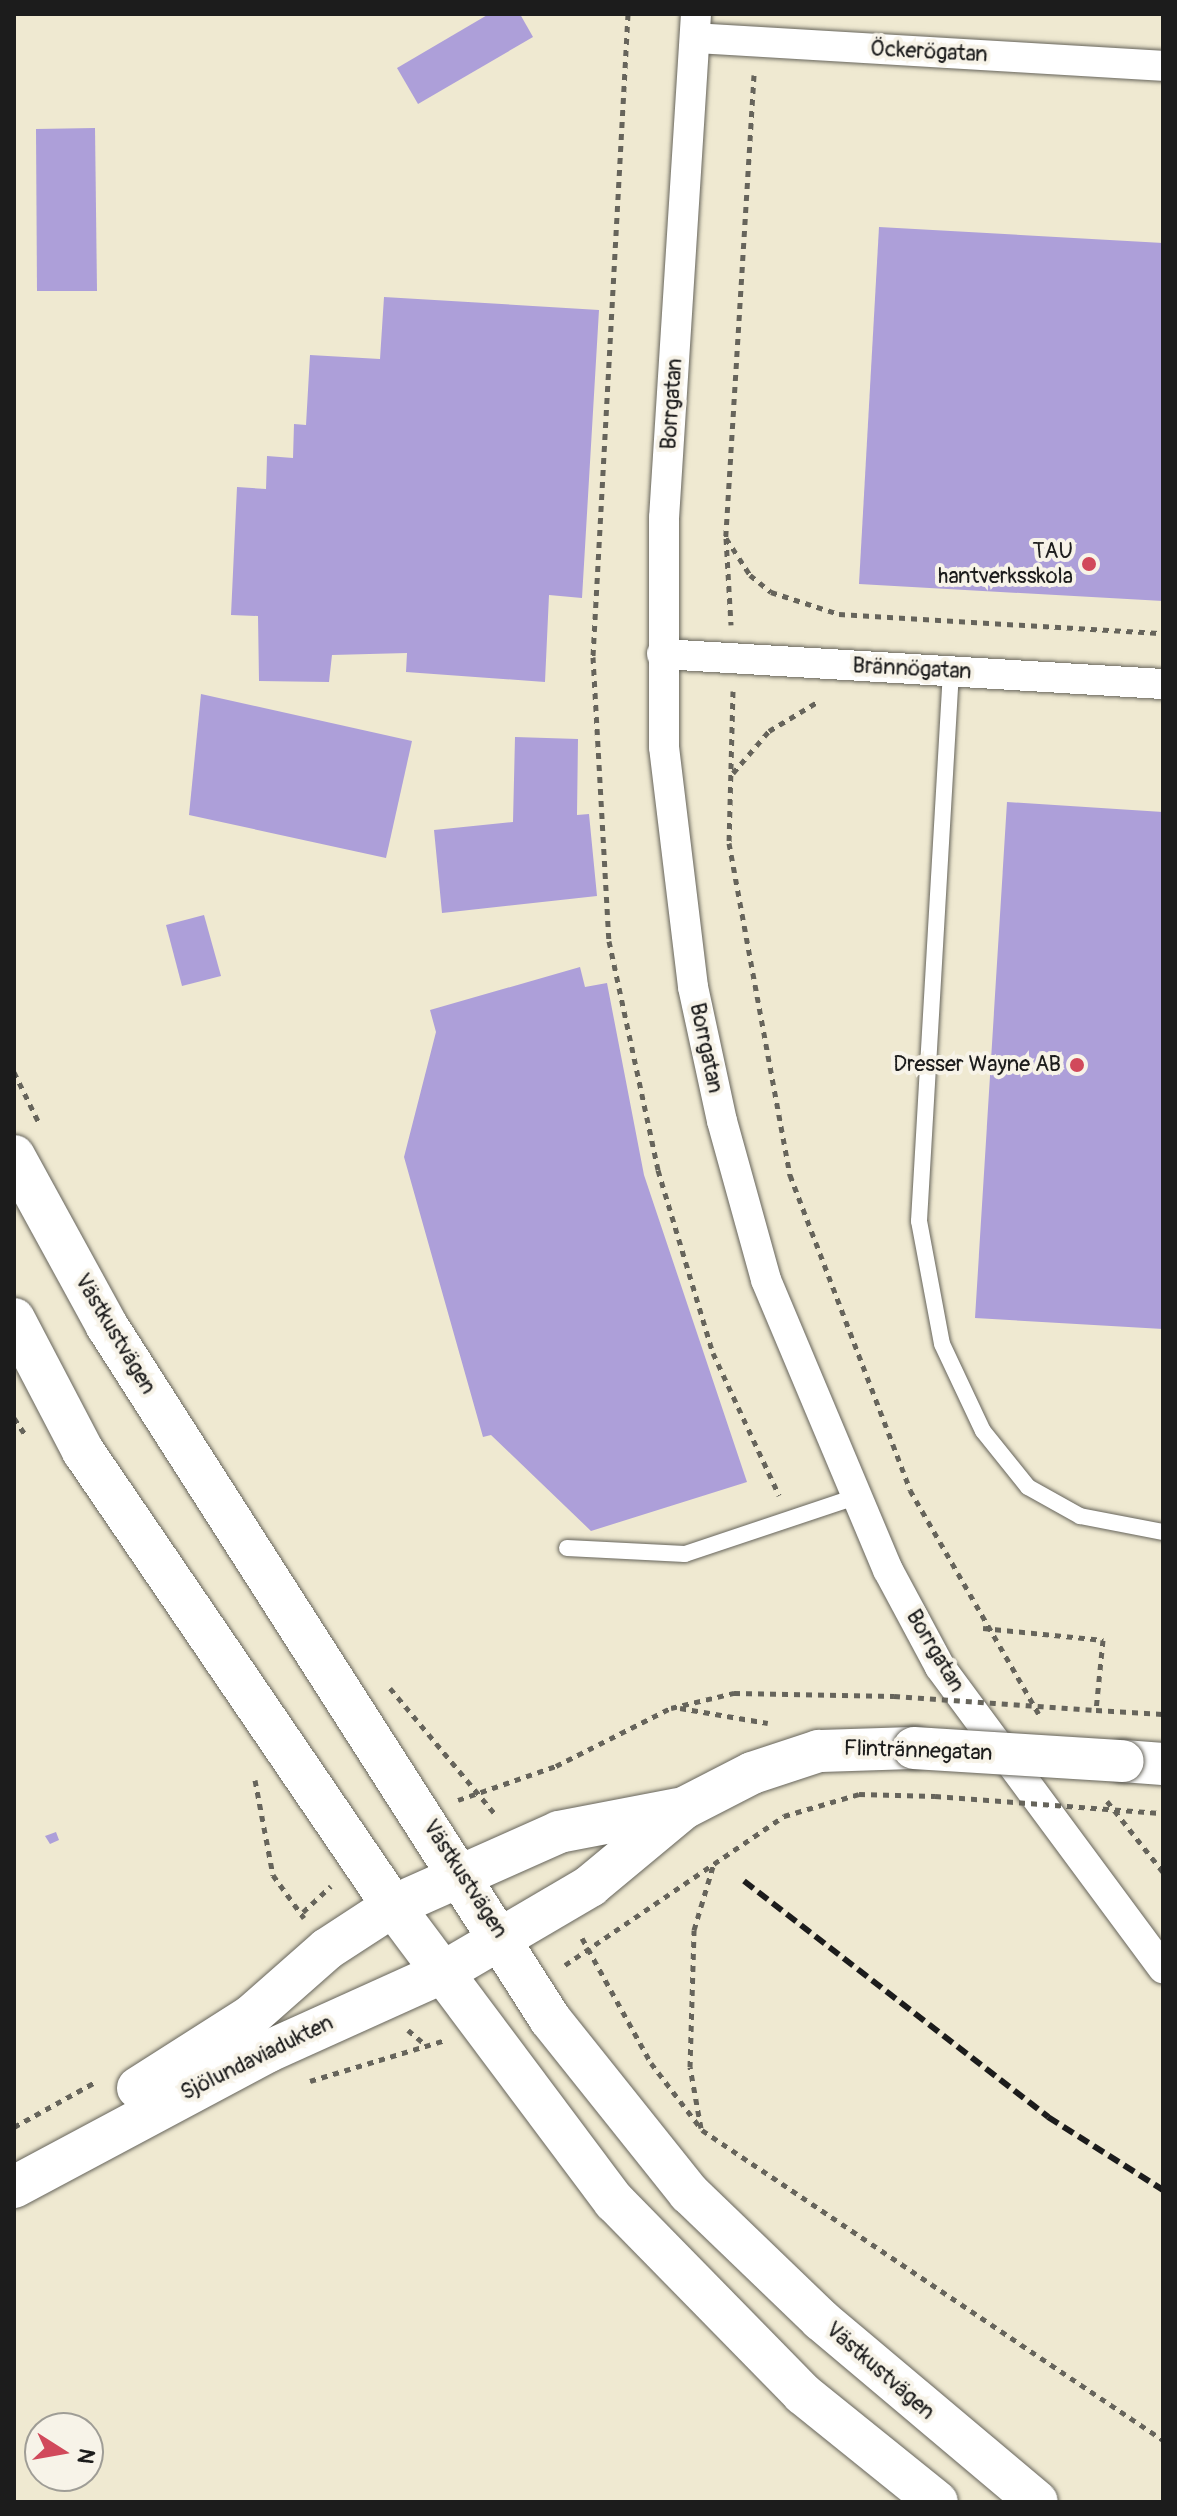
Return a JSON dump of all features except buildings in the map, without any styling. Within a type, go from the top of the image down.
[{"type":"main road","name":"Västkustvägen","points":[[14,1156],[107,1326],[503,1938],[550,2019],[689,2193],[821,2320],[1037,2502]]},
{"type":"main road","points":[[14,1319],[83,1451],[393,1906],[614,2201],[803,2394],[937,2502]]},
{"type":"main road","name":"Flintrännegatan","points":[[462,1875],[559,1832],[684,1808],[819,1751],[914,1748],[1127,1770]]},
{"type":"main road","name":"Flintrännegatan","points":[[503,1938],[590,1886],[684,1808]]},
{"type":"main road","name":"Sjölundaviadukten","points":[[14,2187],[260,2033],[327,1949],[393,1906],[462,1875]]},
{"type":"main road","name":"Sjölundaviadukten","points":[[14,2155],[161,2076],[260,2033],[442,1973],[503,1938]]},
{"type":"street","name":"Öckerögatan","points":[[695,26],[756,42],[1163,66]]},
{"type":"street","name":"Borrgatan","points":[[695,26],[662,654],[670,837],[722,1121],[766,1280],[852,1498],[940,1667],[1163,1968]]},
{"type":"street","name":"Brännögatan","points":[[662,654],[1163,684]]},
{"type":"lane","points":[[951,671],[919,1221],[942,1344],[983,1431],[1028,1487],[1080,1516],[1163,1532]]},
{"type":"lane","points":[[567,1548],[685,1554],[852,1498]]},
{"type":"path","points":[[756,42],[726,538],[733,659],[729,843],[790,1175],[866,1389],[983,1628],[1046,1723]]},
{"type":"path","points":[[726,538],[771,592],[839,614],[1163,633]]},
{"type":"path","points":[[983,1628],[1103,1640],[1096,1710]]},
{"type":"path","points":[[476,1790],[556,1766],[625,1725],[696,1702],[792,1691],[1163,1714]]},
{"type":"path","points":[[1127,1770],[1163,1872]]},
{"type":"path","points":[[253,1771],[273,1875],[301,1914]]},
{"type":"path","points":[[1163,1813],[935,1796],[859,1794],[784,1816],[587,1946],[651,2063],[702,2130],[1163,2440]]},
{"type":"path","points":[[702,2130],[690,2067],[695,1911],[715,1862]]},
{"type":"path","points":[[301,2083],[427,2046]]},
{"type":"railway","points":[[744,1881],[1048,2117],[1163,2190]]},
{"type":"place","name":"TAU hantverksskola","points":[[1089,564]]},
{"type":"place","name":"Dresser Wayne AB","points":[[1077,1065]]}]
